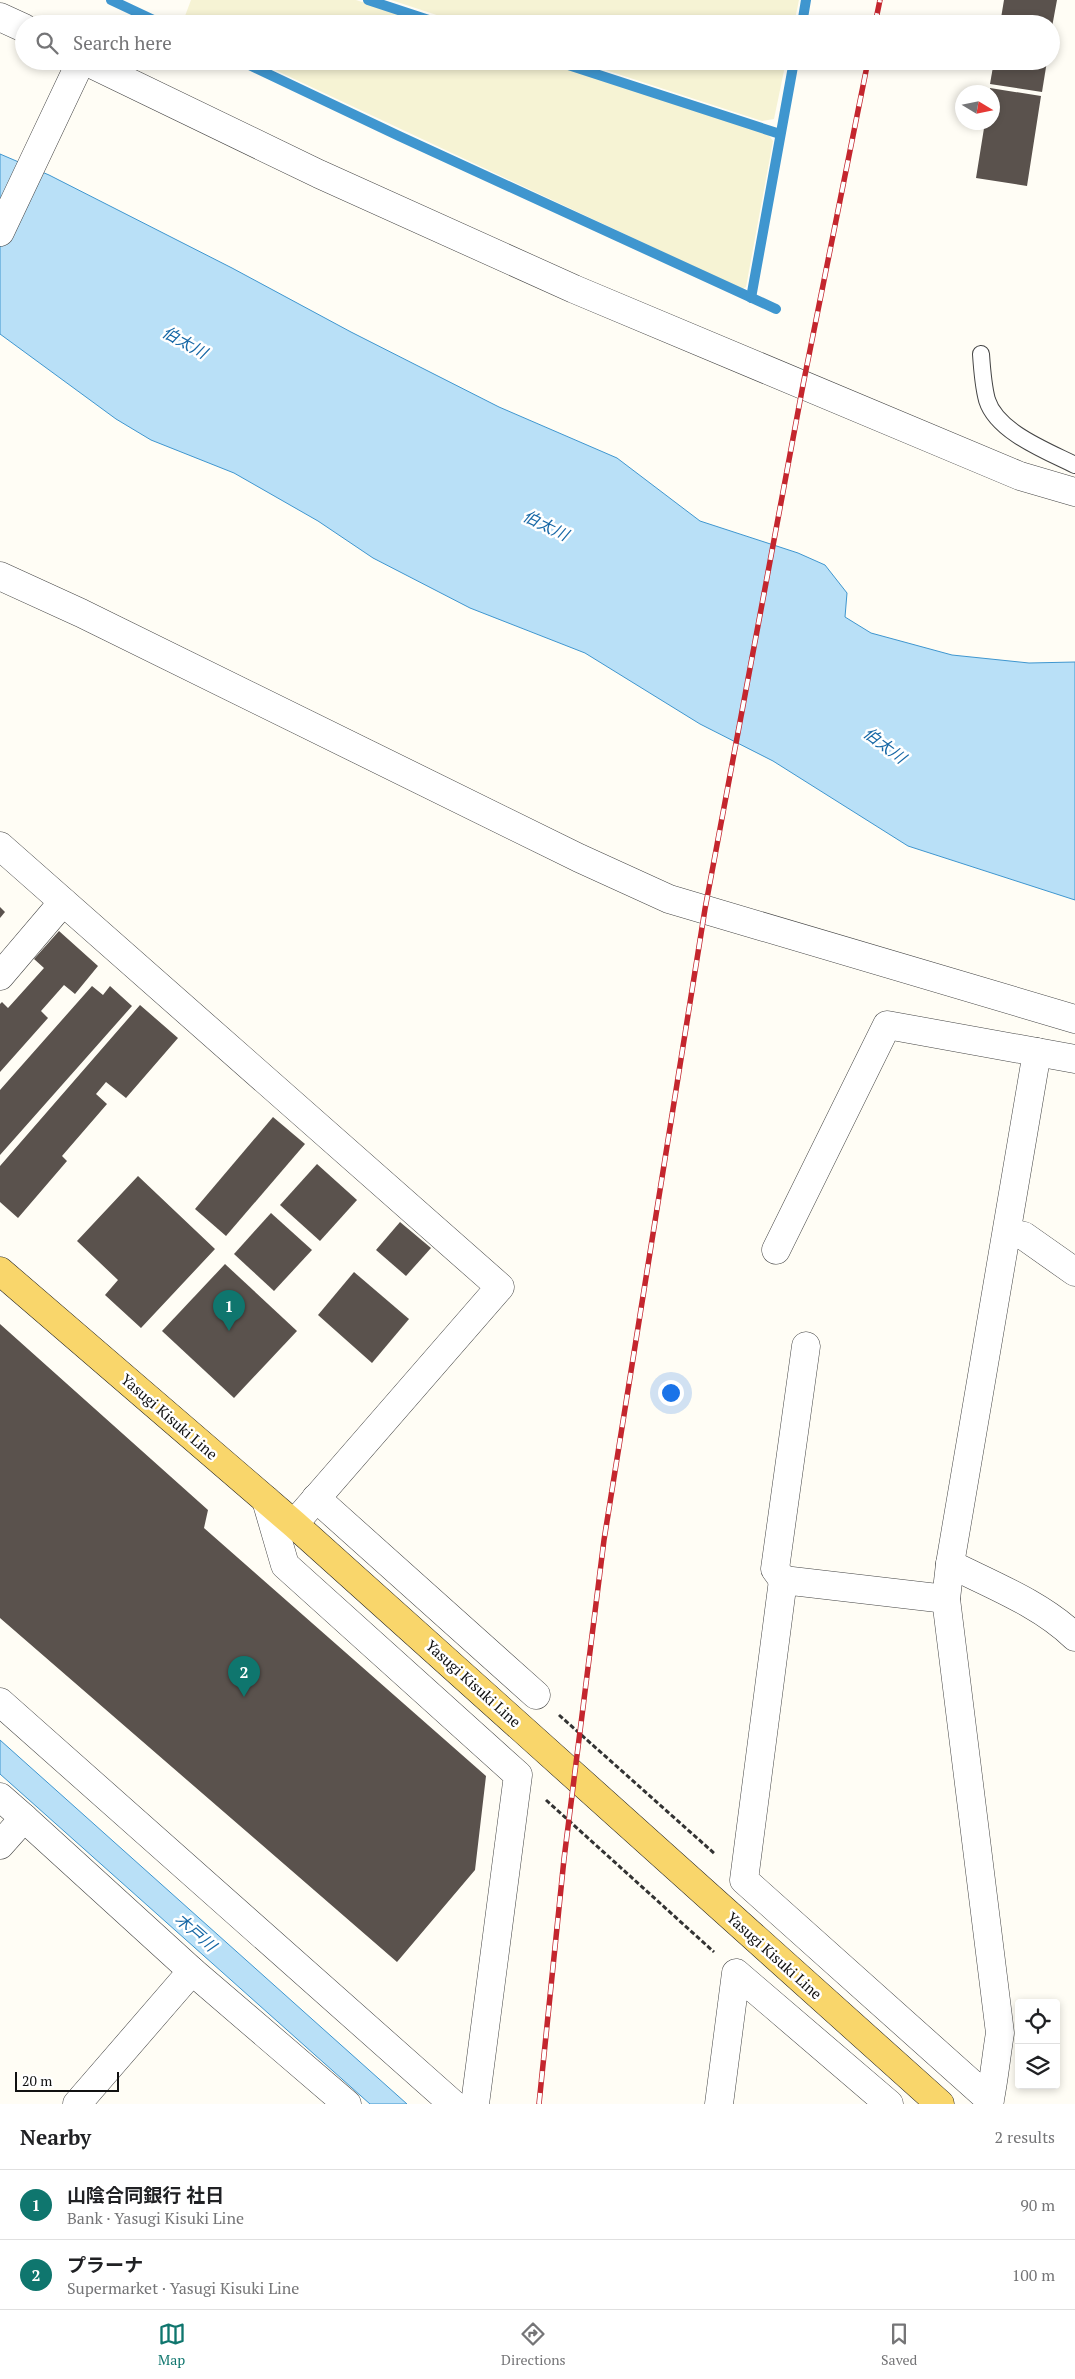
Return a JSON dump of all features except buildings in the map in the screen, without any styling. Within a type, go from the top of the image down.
[{"type":"main road","name":"Yasugi Kisuki Line","points":[[0,1271],[294,1524],[940,2104]]},
{"type":"street","points":[[0,17],[15,24]]},
{"type":"street","points":[[0,232],[78,70]]},
{"type":"street","points":[[86,70],[574,289],[1020,476],[1075,492]]},
{"type":"street","points":[[0,576],[81,613],[579,858],[670,899],[1075,1019]]},
{"type":"street","points":[[0,846],[500,1287],[294,1524]]},
{"type":"street","points":[[0,976],[63,902]]},
{"type":"street","points":[[776,1250],[887,1025],[1075,1059]]},
{"type":"street","points":[[989,2102],[1000,2033],[946,1599],[950,1564],[1037,1052]]},
{"type":"street","points":[[1007,1232],[1024,1236],[1075,1272]]},
{"type":"street","points":[[806,1346],[775,1569],[784,1580],[946,1599]]},
{"type":"street","points":[[316,1498],[536,1695]]},
{"type":"street","points":[[266,1500],[285,1565],[518,1775],[475,2104]]},
{"type":"street","points":[[950,1564],[1030,1605],[1060,1623],[1075,1637]]},
{"type":"street","points":[[784,1580],[744,1880],[989,2102]]},
{"type":"street","points":[[0,1702],[453,2104]]},
{"type":"street","points":[[0,1797],[192,1971],[347,2104]]},
{"type":"street","points":[[0,1845],[24,1818]]},
{"type":"street","points":[[77,2104],[192,1971]]},
{"type":"street","points":[[719,2104],[736,1973]]},
{"type":"street","points":[[736,1973],[889,2104]]},
{"type":"lane","points":[[981,354],[988,402],[997,416],[1024,439],[1075,465]]},
{"type":"path","points":[[536,1695],[744,1880]]},
{"type":"path","points":[[518,1775],[736,1973]]},
{"type":"shaded area","points":[[191,0],[356,0],[402,15],[185,15]]},
{"type":"shaded area","points":[[391,0],[799,0],[796,15],[437,15]]},
{"type":"shaded area","points":[[275,70],[572,70],[768,134],[773,141],[746,287],[742,289]]},
{"type":"shaded area","points":[[606,70],[784,70],[774,119],[762,121]]},
{"type":"water","name":"伯太川","points":[[0,154],[49,175],[499,407],[617,458],[700,521],[798,553],[825,565],[847,593],[845,617],[871,633],[952,655],[1029,663],[1075,662],[1075,900],[908,846],[773,761],[700,724],[585,653],[470,608],[373,558],[318,521],[234,473],[151,440],[116,419],[0,334]]},
{"type":"water","name":"木戸川","points":[[0,1740],[407,2104],[370,2104],[0,1774]]},
{"type":"waterway","points":[[111,0],[143,15]]},
{"type":"waterway","points":[[368,0],[414,15]]},
{"type":"waterway","points":[[804,15],[806,0]]},
{"type":"waterway","points":[[260,70],[776,309]]},
{"type":"waterway","points":[[584,70],[780,134]]},
{"type":"waterway","points":[[751,298],[792,70]]},
{"type":"railway","points":[[877,15],[880,0]]},
{"type":"railway","points":[[539,2104],[564,1859],[604,1540],[705,909],[803,385],[866,70]]},
{"type":"place","name":"山陰合同銀行 社日","points":[[229,1331]]},
{"type":"place","name":"プラーナ","points":[[244,1697]]}]
